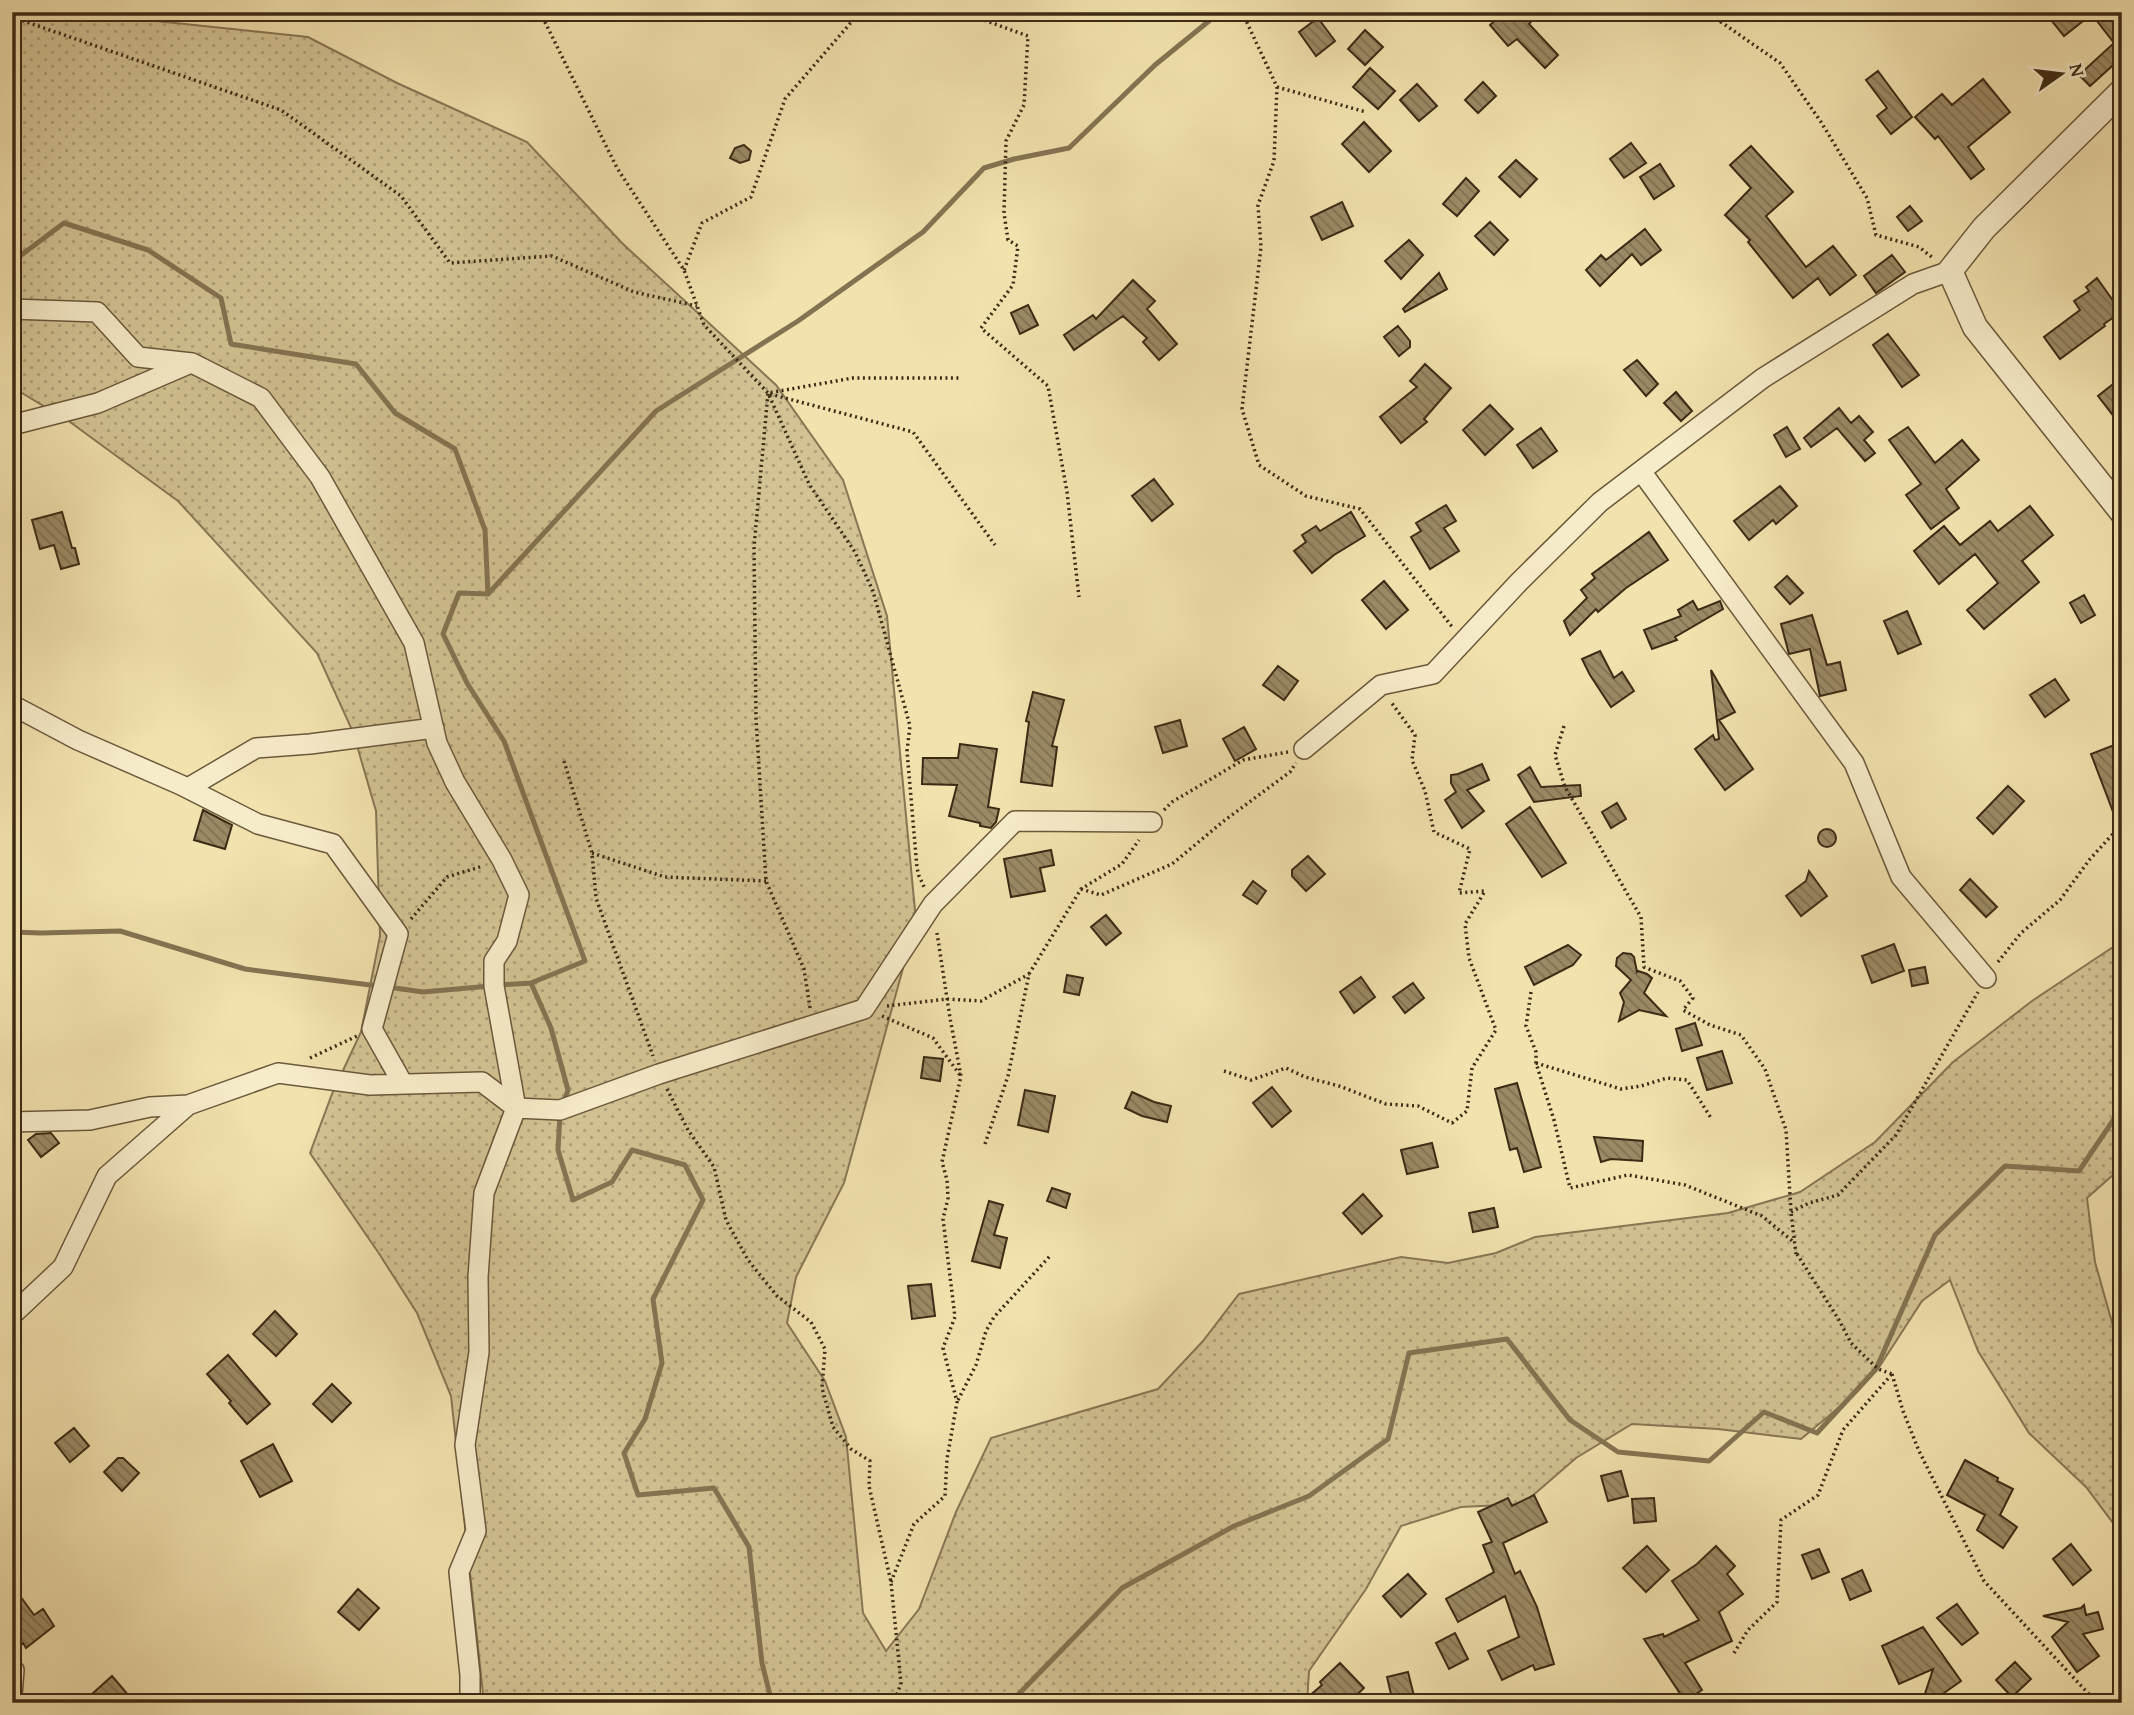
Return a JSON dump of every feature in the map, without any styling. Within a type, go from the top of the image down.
[{"type":"street","points":[[1304,749],[1381,685],[1433,674],[1463,640],[1600,502],[1763,378],[1913,284],[1950,271],[1983,228],[2122,91]]},
{"type":"street","points":[[1950,271],[1975,327],[2122,512]]},
{"type":"street","points":[[12,309],[97,312],[138,357],[192,363],[261,398],[320,477],[414,643],[437,743],[455,782],[502,860],[519,895],[507,941],[494,961],[494,986],[516,1108],[484,1193],[478,1277],[479,1352],[465,1445],[476,1531],[459,1572],[470,1675],[470,1703]]},
{"type":"street","points":[[12,425],[99,403],[192,363]]},
{"type":"street","points":[[1641,471],[1854,763],[1901,877],[1986,978]]},
{"type":"street","points":[[12,705],[78,740],[188,788],[258,824],[332,844],[398,934],[372,1029],[403,1084]]},
{"type":"street","points":[[188,788],[256,748],[434,728]]},
{"type":"street","points":[[12,1122],[90,1120],[150,1107],[188,1105],[278,1073],[370,1085],[482,1082],[516,1108],[560,1110],[659,1074],[864,1009],[933,904],[1015,821],[1152,822]]},
{"type":"street","points":[[12,1315],[63,1267],[107,1176],[188,1105]]},
{"type":"street","points":[[12,1668],[12,1695]]},
{"type":"path","points":[[540,12],[617,168],[684,270],[704,326],[768,393],[809,484],[855,552],[873,591],[911,726],[907,751],[917,868],[933,904],[961,1076],[942,1162],[948,1198],[943,1219],[955,1317],[943,1348],[957,1402]]},
{"type":"path","points":[[684,270],[702,223],[751,197],[785,99],[860,12]]},
{"type":"path","points":[[983,12],[981,19],[1028,36],[1024,105],[1006,141],[1004,213],[1008,240],[1018,246],[1013,285],[981,328],[1048,386],[1067,492],[1079,597]]},
{"type":"path","points":[[1242,12],[1277,87],[1275,161],[1258,205],[1261,247],[1242,409],[1259,464],[1306,496],[1360,509],[1463,640]]},
{"type":"path","points":[[1715,12],[1721,22],[1780,64],[1787,73],[1821,122],[1867,198],[1876,235],[1919,247],[1950,271]]},
{"type":"path","points":[[12,17],[281,110],[401,196],[450,263],[552,256],[634,292],[697,306]]},
{"type":"path","points":[[1277,87],[1366,112]]},
{"type":"path","points":[[768,393],[853,378],[960,378]]},
{"type":"path","points":[[768,393],[913,432],[995,545]]},
{"type":"path","points":[[768,393],[754,547],[756,719],[766,881],[803,969],[812,1024]]},
{"type":"path","points":[[1224,1071],[1251,1080],[1286,1068],[1386,1104],[1418,1106],[1452,1123],[1467,1111],[1472,1068],[1496,1030],[1469,958],[1465,924],[1485,891],[1458,892],[1470,849],[1434,832],[1425,791],[1412,760],[1415,735],[1381,685]]},
{"type":"path","points":[[1564,726],[1555,755],[1565,787],[1641,917],[1644,967],[1680,981],[1693,998],[1683,1010],[1710,1025],[1741,1035],[1765,1069],[1786,1130],[1796,1254],[1852,1343],[1878,1370],[1892,1374]]},
{"type":"path","points":[[985,1144],[1008,1076],[1029,974],[1081,889],[1122,864],[1152,822],[1172,802],[1243,760],[1304,749]]},
{"type":"path","points":[[1081,889],[1101,895],[1172,864],[1225,820],[1290,772],[1304,749]]},
{"type":"path","points":[[564,761],[592,853],[596,898],[659,1074],[688,1130],[714,1167],[726,1220],[748,1260],[777,1296],[811,1322],[825,1349],[822,1388],[833,1427],[851,1449],[870,1461],[869,1486],[891,1581],[901,1684],[894,1703]]},
{"type":"path","points":[[1791,1212],[1809,1203],[1838,1195],[1896,1135],[1986,978],[2021,933],[2060,900],[2090,859],[2122,824]]},
{"type":"path","points":[[592,853],[665,877],[766,881]]},
{"type":"path","points":[[398,934],[447,877],[502,860]]},
{"type":"path","points":[[864,1009],[947,999],[981,1001],[1029,974]]},
{"type":"path","points":[[1531,992],[1526,1026],[1554,1120],[1570,1188],[1628,1175],[1685,1185],[1762,1216],[1795,1244],[1796,1254]]},
{"type":"path","points":[[864,1009],[933,1038],[961,1076]]},
{"type":"path","points":[[278,1073],[372,1029]]},
{"type":"path","points":[[1536,1063],[1621,1089],[1667,1078],[1687,1080],[1711,1118]]},
{"type":"path","points":[[891,1581],[914,1524],[945,1496],[947,1460],[957,1402],[976,1365],[986,1331],[994,1317],[1050,1256]]},
{"type":"path","points":[[1734,1653],[1748,1630],[1777,1602],[1781,1520],[1818,1495],[1843,1430],[1892,1374]]},
{"type":"path","points":[[1892,1374],[1919,1451],[1984,1581],[2096,1703]]},
{"type":"shaded area","points":[[12,12],[120,12],[128,18],[308,37],[397,83],[527,142],[623,244],[776,385],[843,480],[887,616],[916,921],[844,1183],[796,1277],[787,1323],[825,1381],[846,1437],[863,1613],[886,1651],[919,1609],[956,1512],[991,1438],[1158,1389],[1203,1341],[1239,1294],[1401,1257],[1448,1263],[1496,1253],[1535,1237],[1728,1213],[1800,1192],[1875,1142],[1953,1062],[2032,1001],[2122,941],[2122,1167],[2087,1198],[2095,1262],[2122,1358],[2122,1535],[2086,1487],[2029,1433],[1978,1351],[1950,1280],[1922,1301],[1878,1369],[1854,1395],[1801,1439],[1718,1429],[1632,1424],[1576,1458],[1523,1504],[1461,1507],[1401,1526],[1366,1589],[1309,1671],[1307,1703],[484,1703],[451,1396],[417,1313],[310,1153],[332,1094],[361,1032],[380,936],[376,811],[353,732],[317,653],[178,501],[70,422],[12,387]]},
{"type":"building","points":[[1504,12],[1539,12],[1529,24],[1558,55],[1545,68],[1517,39],[1508,46],[1490,25]]},
{"type":"building","points":[[2061,12],[2076,12],[2083,21],[2064,36],[2051,20]]},
{"type":"building","points":[[2090,12],[2122,12],[2122,57],[2090,86],[2079,75],[2114,43]]},
{"type":"building","points":[[1318,18],[1335,41],[1316,56],[1299,32]]},
{"type":"building","points":[[1365,30],[1383,47],[1365,65],[1348,49]]},
{"type":"building","points":[[1370,68],[1395,91],[1378,109],[1353,87]]},
{"type":"building","points":[[1878,71],[1912,117],[1891,134],[1877,116],[1887,108],[1866,80]]},
{"type":"building","points":[[1983,79],[2010,112],[1968,147],[1984,169],[1971,179],[1938,136],[1935,139],[1915,117],[1942,94],[1952,105]]},
{"type":"building","points":[[1483,82],[1496,96],[1478,113],[1465,100]]},
{"type":"building","points":[[1417,84],[1437,106],[1419,121],[1400,100]]},
{"type":"building","points":[[1364,122],[1391,151],[1369,172],[1342,144]]},
{"type":"building","points":[[1631,143],[1646,163],[1624,178],[1610,159]]},
{"type":"building","points":[[744,145],[751,151],[749,160],[740,163],[730,158],[735,148]]},
{"type":"building","points":[[1751,146],[1793,192],[1766,216],[1806,267],[1833,246],[1856,275],[1830,295],[1818,278],[1793,298],[1748,242],[1750,240],[1725,215],[1751,188],[1730,165]]},
{"type":"building","points":[[1516,160],[1537,179],[1520,197],[1499,177]]},
{"type":"building","points":[[1660,164],[1674,186],[1654,199],[1640,177]]},
{"type":"building","points":[[1466,178],[1479,191],[1457,216],[1443,204]]},
{"type":"building","points":[[1342,202],[1353,226],[1322,240],[1311,217]]},
{"type":"building","points":[[1910,206],[1922,221],[1908,231],[1897,217]]},
{"type":"building","points":[[1490,222],[1508,240],[1494,255],[1475,236]]},
{"type":"building","points":[[1645,229],[1661,250],[1641,265],[1632,254],[1600,286],[1586,270],[1601,255],[1606,260]]},
{"type":"building","points":[[1409,240],[1423,255],[1401,279],[1385,261]]},
{"type":"building","points":[[1892,255],[1905,272],[1876,293],[1864,276]]},
{"type":"building","points":[[1439,273],[1447,289],[1405,312],[1403,309]]},
{"type":"building","points":[[2097,278],[2121,312],[2060,359],[2044,337],[2080,310],[2074,301],[2089,291],[2086,287]]},
{"type":"building","points":[[1133,280],[1155,301],[1147,309],[1177,344],[1159,360],[1143,342],[1147,338],[1123,316],[1074,350],[1064,335],[1093,315],[1096,319]]},
{"type":"building","points":[[1028,305],[1038,325],[1020,334],[1011,313]]},
{"type":"building","points":[[1398,326],[1410,341],[1410,347],[1399,356],[1384,337]]},
{"type":"building","points":[[1888,334],[1919,375],[1902,387],[1873,345]]},
{"type":"building","points":[[1637,360],[1658,384],[1646,396],[1624,370]]},
{"type":"building","points":[[1425,364],[1451,388],[1424,419],[1427,422],[1401,443],[1380,417],[1417,387],[1410,381]]},
{"type":"building","points":[[2122,377],[2122,427],[2098,396]]},
{"type":"building","points":[[1676,392],[1692,411],[1681,421],[1664,403]]},
{"type":"building","points":[[1490,405],[1513,429],[1485,455],[1463,430]]},
{"type":"building","points":[[1839,408],[1851,423],[1859,416],[1873,432],[1864,440],[1875,453],[1865,461],[1837,428],[1811,447],[1804,438]]},
{"type":"building","points":[[1787,427],[1800,449],[1786,457],[1774,435]]},
{"type":"building","points":[[1908,427],[1935,463],[1962,440],[1979,460],[1946,489],[1959,508],[1931,529],[1906,495],[1921,484],[1889,440]]},
{"type":"building","points":[[1541,428],[1557,451],[1533,468],[1517,445]]},
{"type":"building","points":[[1154,479],[1173,504],[1152,521],[1132,496]]},
{"type":"building","points":[[1780,486],[1797,506],[1776,524],[1773,520],[1749,540],[1734,521]]},
{"type":"building","points":[[1446,505],[1456,521],[1444,528],[1459,551],[1430,569],[1411,537],[1421,531],[1416,523]]},
{"type":"building","points":[[2030,506],[2053,535],[2022,561],[2039,582],[1984,629],[1967,610],[1998,583],[1975,554],[1939,584],[1914,551],[1944,526],[1960,545],[1990,521],[1998,531]]},
{"type":"building","points":[[62,512],[79,564],[61,569],[54,545],[40,549],[32,520]]},
{"type":"building","points":[[1351,512],[1365,536],[1334,555],[1312,573],[1294,551],[1306,542],[1302,535],[1316,526],[1320,531]]},
{"type":"building","points":[[1649,532],[1668,560],[1626,588],[1598,612],[1596,609],[1570,635],[1564,621],[1587,598],[1581,590],[1595,578],[1592,574]]},
{"type":"building","points":[[1787,576],[1803,593],[1790,604],[1775,587]]},
{"type":"building","points":[[1384,581],[1408,610],[1386,629],[1362,600]]},
{"type":"building","points":[[2084,595],[2095,615],[2081,623],[2070,603]]},
{"type":"building","points":[[1693,601],[1698,610],[1720,601],[1723,609],[1675,637],[1677,640],[1652,649],[1644,630],[1681,616],[1678,610]]},
{"type":"building","points":[[1907,611],[1921,644],[1898,654],[1884,621]]},
{"type":"building","points":[[1812,615],[1827,665],[1840,662],[1846,690],[1820,696],[1810,649],[1789,654],[1781,624]]},
{"type":"building","points":[[1600,651],[1614,678],[1622,672],[1634,691],[1611,707],[1582,659]]},
{"type":"building","points":[[1278,666],[1298,681],[1284,700],[1263,685]]},
{"type":"building","points":[[1711,670],[1735,712],[1719,720],[1753,769],[1725,790],[1695,749],[1713,735],[1715,740],[1719,739]]},
{"type":"building","points":[[2055,679],[2069,700],[2045,717],[2030,695]]},
{"type":"building","points":[[1033,692],[1064,700],[1052,746],[1057,747],[1052,786],[1021,782],[1029,722],[1026,721]]},
{"type":"building","points":[[1180,720],[1187,746],[1163,753],[1155,727]]},
{"type":"building","points":[[1244,727],[1256,749],[1235,761],[1223,739]]},
{"type":"building","points":[[2122,742],[2122,830],[2120,830],[2091,754]]},
{"type":"building","points":[[960,744],[997,749],[988,807],[999,809],[996,822],[991,828],[949,816],[957,785],[922,784],[923,758],[958,758]]},
{"type":"building","points":[[1482,764],[1489,780],[1467,790],[1484,811],[1462,828],[1445,800],[1456,792],[1451,783],[1451,775]]},
{"type":"building","points":[[1530,767],[1541,787],[1580,785],[1581,796],[1534,802],[1518,775]]},
{"type":"building","points":[[2008,786],[2024,801],[1993,834],[1977,818]]},
{"type":"building","points":[[1617,803],[1626,819],[1611,828],[1602,812]]},
{"type":"building","points":[[1530,807],[1566,863],[1542,877],[1506,824]]},
{"type":"building","points":[[203,810],[232,825],[225,849],[194,840]]},
{"type":"building","points":[[1823,829],[1831,829],[1836,838],[1834,845],[1823,847],[1818,842],[1818,834]]},
{"type":"building","points":[[1051,850],[1054,865],[1040,868],[1045,891],[1011,897],[1004,859]]},
{"type":"building","points":[[1308,856],[1325,874],[1306,891],[1292,876],[1292,870]]},
{"type":"building","points":[[1809,871],[1827,896],[1801,916],[1786,896],[1806,881]]},
{"type":"building","points":[[1970,879],[1997,907],[1986,917],[1960,890]]},
{"type":"building","points":[[1253,881],[1266,891],[1257,904],[1243,895]]},
{"type":"building","points":[[1106,915],[1121,933],[1106,945],[1091,927]]},
{"type":"building","points":[[1894,944],[1904,971],[1872,983],[1862,956]]},
{"type":"building","points":[[1568,945],[1581,955],[1573,965],[1534,985],[1525,967]]},
{"type":"building","points":[[1623,953],[1634,957],[1637,972],[1652,978],[1644,993],[1666,1016],[1639,1010],[1619,1021],[1624,1002],[1620,993],[1631,980],[1616,966],[1617,958]]},
{"type":"building","points":[[1925,967],[1928,983],[1912,986],[1909,970]]},
{"type":"building","points":[[1067,975],[1083,978],[1079,995],[1064,992]]},
{"type":"building","points":[[1361,977],[1375,997],[1354,1013],[1340,992]]},
{"type":"building","points":[[1413,983],[1424,998],[1405,1013],[1393,997]]},
{"type":"building","points":[[1695,1023],[1702,1045],[1682,1051],[1676,1029]]},
{"type":"building","points":[[1722,1051],[1732,1083],[1707,1090],[1697,1058]]},
{"type":"building","points":[[924,1057],[943,1059],[940,1081],[921,1078]]},
{"type":"building","points":[[1517,1083],[1541,1167],[1524,1172],[1517,1148],[1510,1150],[1495,1089]]},
{"type":"building","points":[[1272,1087],[1291,1111],[1272,1127],[1253,1103]]},
{"type":"building","points":[[1025,1090],[1055,1096],[1048,1132],[1018,1125]]},
{"type":"building","points":[[1132,1092],[1171,1106],[1167,1122],[1142,1116],[1125,1108]]},
{"type":"building","points":[[51,1133],[59,1143],[41,1157],[28,1140],[36,1134]]},
{"type":"building","points":[[1594,1137],[1643,1141],[1642,1161],[1611,1159],[1601,1162]]},
{"type":"building","points":[[1432,1143],[1438,1167],[1407,1174],[1401,1150]]},
{"type":"building","points":[[1052,1188],[1070,1194],[1066,1208],[1047,1201]]},
{"type":"building","points":[[1363,1194],[1382,1216],[1362,1234],[1343,1213]]},
{"type":"building","points":[[989,1201],[1003,1205],[994,1235],[1007,1238],[1000,1268],[972,1261]]},
{"type":"building","points":[[1494,1208],[1498,1227],[1473,1232],[1469,1213]]},
{"type":"building","points":[[931,1284],[935,1316],[912,1319],[908,1286]]},
{"type":"building","points":[[275,1311],[297,1334],[276,1356],[253,1334]]},
{"type":"building","points":[[228,1355],[270,1404],[247,1424],[207,1374]]},
{"type":"building","points":[[332,1384],[351,1403],[332,1422],[313,1404]]},
{"type":"building","points":[[74,1428],[89,1446],[70,1462],[55,1443]]},
{"type":"building","points":[[273,1444],[292,1481],[260,1497],[241,1461]]},
{"type":"building","points":[[118,1458],[123,1458],[139,1473],[122,1491],[104,1472]]},
{"type":"building","points":[[1965,1460],[2013,1489],[2000,1515],[2017,1527],[2003,1548],[1977,1530],[1985,1515],[1947,1495]]},
{"type":"building","points":[[1621,1471],[1628,1496],[1608,1501],[1601,1476]]},
{"type":"building","points":[[1534,1495],[1547,1522],[1503,1543],[1515,1574],[1520,1571],[1537,1607],[1554,1664],[1535,1670],[1533,1665],[1502,1680],[1488,1651],[1519,1637],[1505,1596],[1458,1622],[1446,1599],[1494,1572],[1483,1545],[1492,1542],[1478,1512],[1508,1498],[1512,1506]]},
{"type":"building","points":[[1654,1498],[1656,1521],[1634,1523],[1632,1499]]},
{"type":"building","points":[[2071,1544],[2091,1570],[2073,1585],[2053,1559]]},
{"type":"building","points":[[1647,1546],[1669,1570],[1646,1592],[1623,1568]]},
{"type":"building","points":[[1716,1546],[1735,1566],[1727,1574],[1743,1594],[1719,1612],[1732,1641],[1685,1663],[1702,1690],[1685,1701],[1644,1639],[1663,1634],[1664,1637],[1699,1620],[1672,1581],[1697,1564]]},
{"type":"building","points":[[1819,1549],[1829,1572],[1812,1579],[1802,1555]]},
{"type":"building","points":[[1862,1570],[1871,1591],[1850,1600],[1842,1579]]},
{"type":"building","points":[[1408,1574],[1426,1594],[1401,1617],[1383,1596]]},
{"type":"building","points":[[12,1585],[34,1615],[43,1609],[54,1626],[26,1648],[23,1643],[12,1652]]},
{"type":"building","points":[[358,1589],[379,1608],[359,1630],[338,1612]]},
{"type":"building","points":[[1957,1604],[1978,1633],[1962,1645],[1937,1618]]},
{"type":"building","points":[[2084,1605],[2086,1615],[2098,1612],[2103,1629],[2083,1634],[2099,1656],[2077,1672],[2052,1637],[2068,1622],[2043,1616],[2081,1608]]},
{"type":"building","points":[[1923,1627],[1961,1681],[1944,1693],[1941,1703],[1922,1703],[1933,1669],[1899,1684],[1882,1646]]},
{"type":"building","points":[[1455,1633],[1468,1659],[1449,1669],[1436,1643]]},
{"type":"building","points":[[2015,1662],[2031,1679],[2012,1697],[1996,1680]]},
{"type":"building","points":[[1340,1663],[1364,1688],[1348,1703],[1301,1703],[1322,1685],[1320,1682]]},
{"type":"building","points":[[1408,1672],[1415,1700],[1393,1703],[1387,1677]]},
{"type":"building","points":[[112,1676],[135,1703],[82,1703]]},
{"type":"waterway","points":[[488,594],[656,411],[798,321],[923,232],[984,168],[1069,148],[1155,65],[1220,12]]},
{"type":"waterway","points":[[12,262],[64,223],[148,250],[221,298],[231,344],[356,364],[395,413],[455,449],[485,530],[488,594],[459,593],[443,634],[467,683],[504,741],[585,961],[531,983],[551,1028],[568,1090],[563,1104]]},
{"type":"waterway","points":[[12,932],[120,931],[245,969],[378,986]]},
{"type":"waterway","points":[[499,985],[531,983]]},
{"type":"waterway","points":[[388,987],[423,992],[490,986]]},
{"type":"waterway","points":[[1010,1703],[1122,1588],[1234,1526],[1309,1496],[1388,1439],[1409,1353],[1507,1339],[1570,1420],[1618,1452],[1709,1461],[1764,1412],[1817,1433],[1876,1369],[1935,1235],[2005,1166],[2079,1171],[2122,1107]]},
{"type":"waterway","points":[[560,1114],[558,1150],[573,1200],[612,1182],[632,1150],[685,1165],[703,1200],[653,1299],[662,1363],[645,1419],[624,1453],[638,1495],[714,1488],[749,1547],[762,1663],[772,1703]]}]
